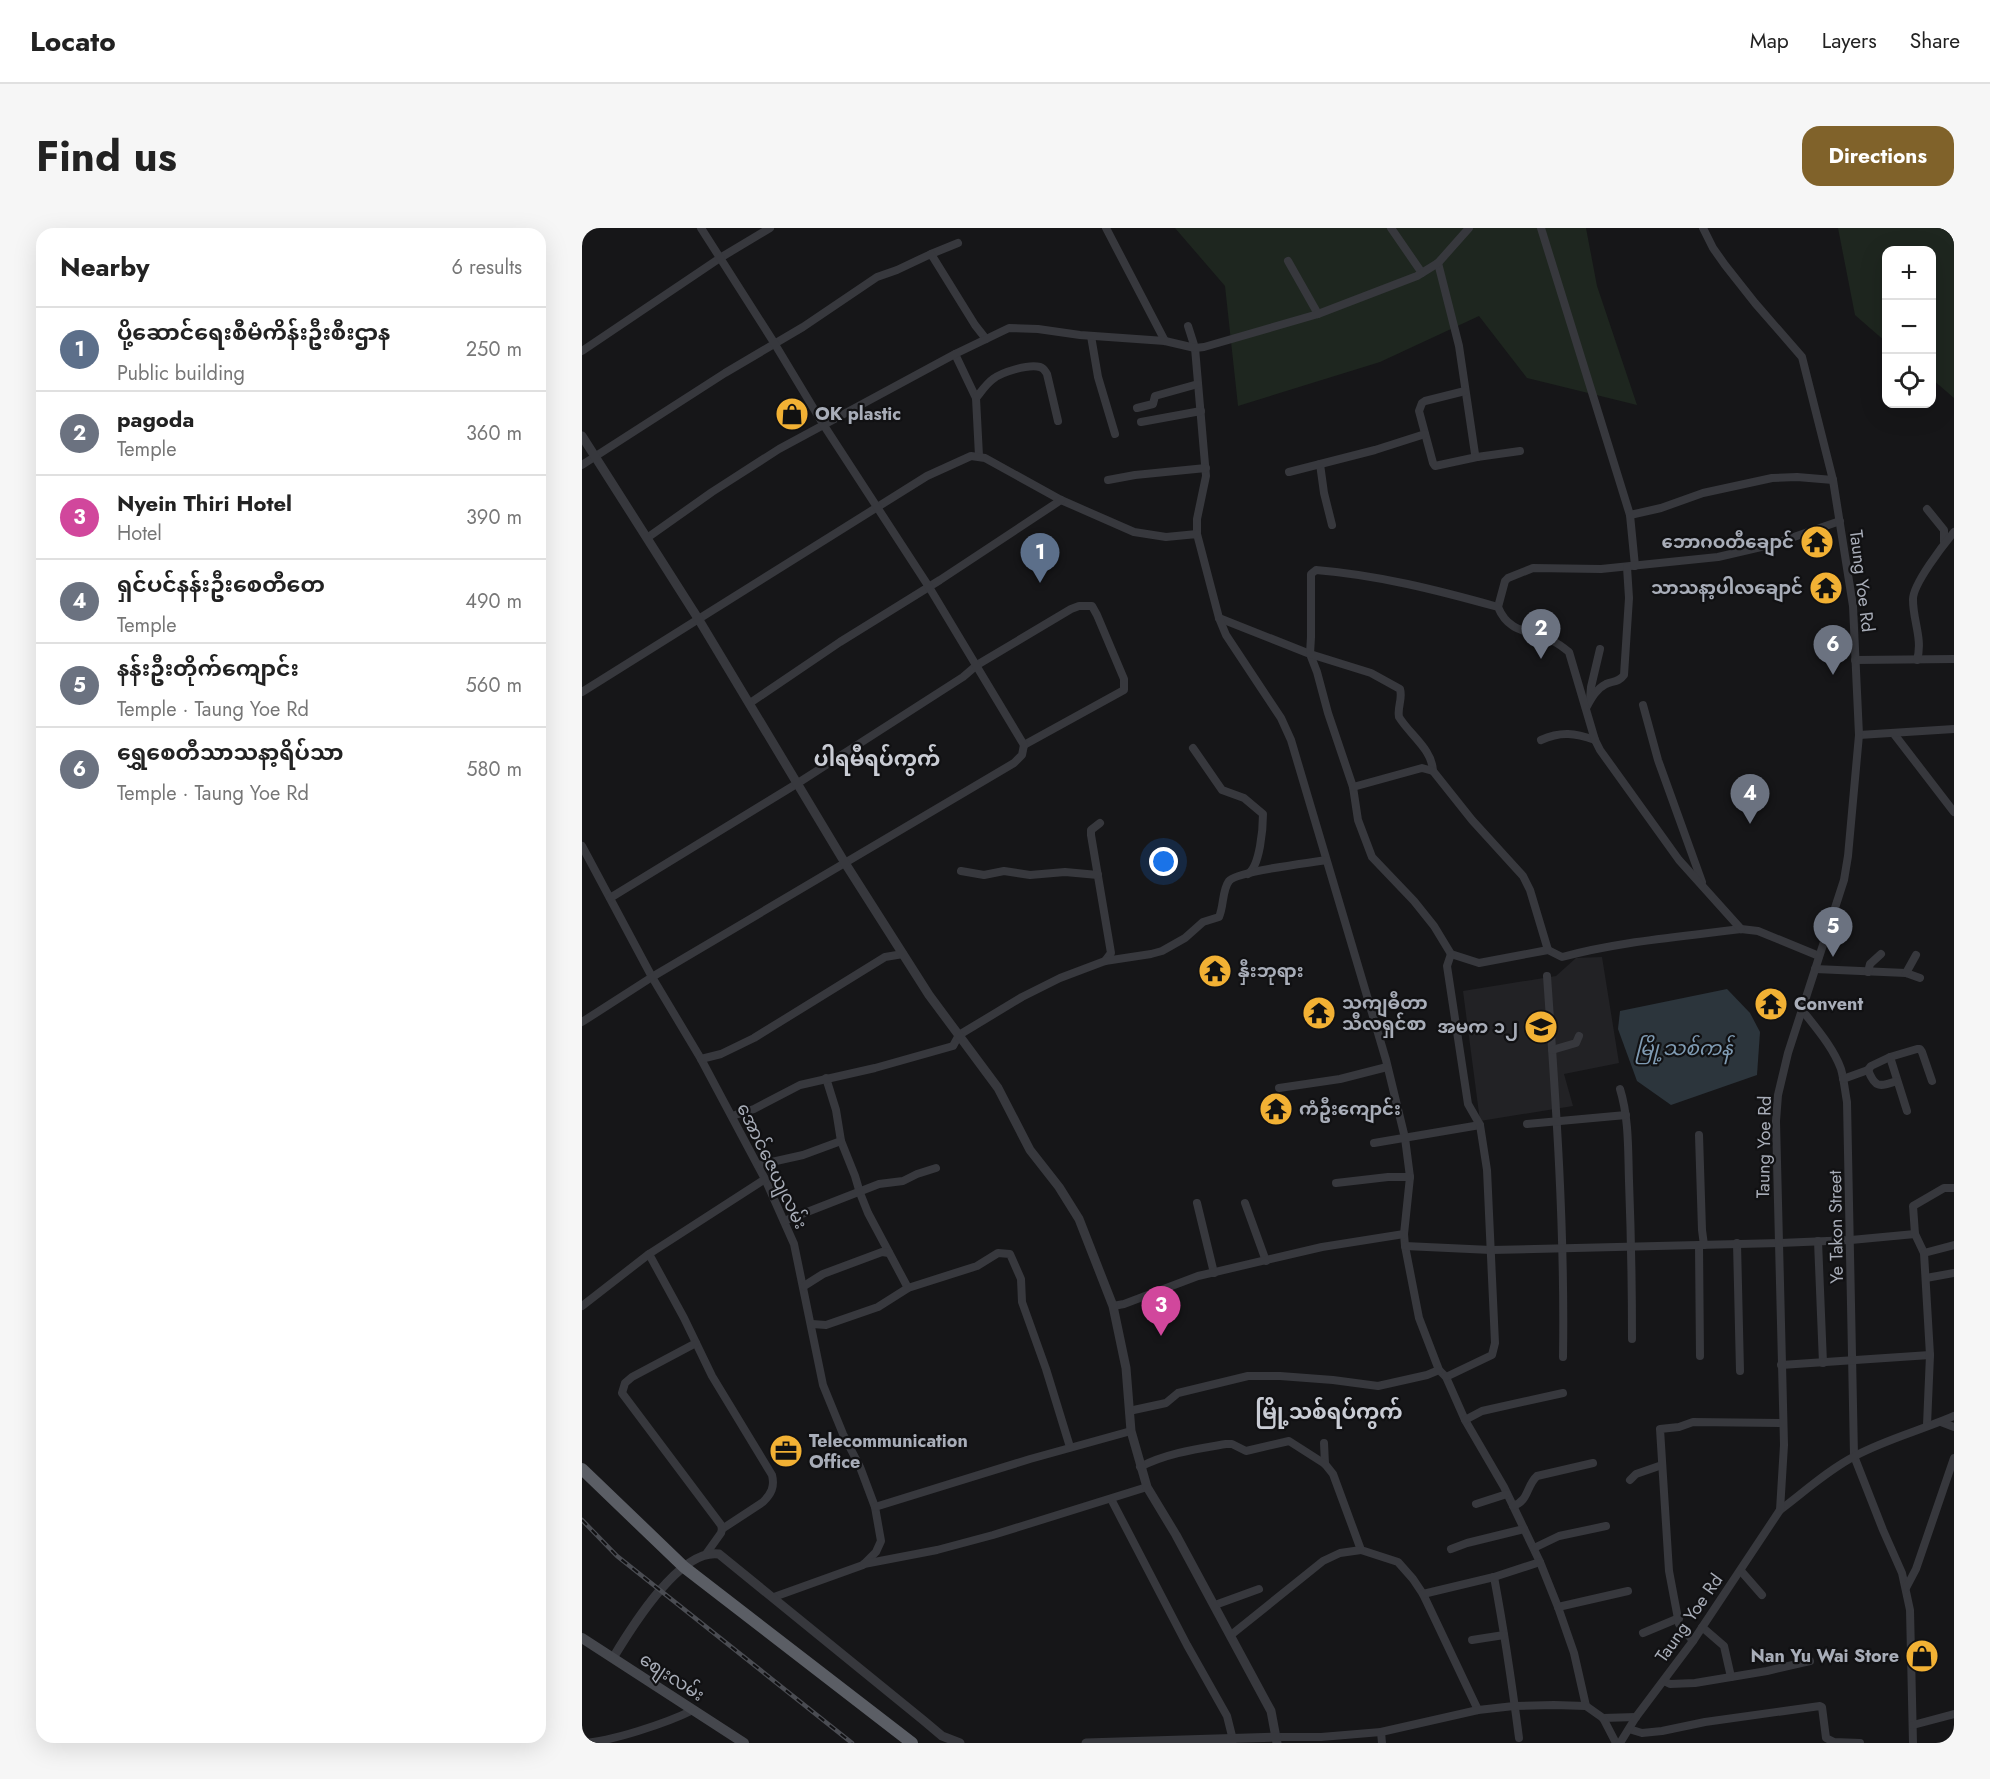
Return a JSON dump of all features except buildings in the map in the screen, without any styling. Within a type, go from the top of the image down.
[{"type":"highway","points":[[582,1469],[684,1567],[912,1743]]},
{"type":"main road","name":"စျေးလမ်း","points":[[582,1638],[744,1743]]},
{"type":"street","points":[[582,1022],[1014,763],[1022,755],[1024,745],[929,586],[823,424],[775,344],[700,228]]},
{"type":"street","points":[[582,351],[720,258],[770,228]]},
{"type":"street","points":[[1106,228],[1165,341]]},
{"type":"street","points":[[1391,228],[1422,273]]},
{"type":"street","points":[[646,538],[712,492],[823,424],[1009,328],[1165,341],[1195,348],[1318,314],[1422,273],[1438,264],[1469,228]]},
{"type":"street","points":[[1541,228],[1630,515],[1631,566],[1624,675],[1620,680],[1606,684],[1595,693],[1588,704]]},
{"type":"street","name":"Taung Yoe Rd","points":[[1618,1743],[1693,1641],[1780,1510],[1784,1445],[1776,1121],[1778,1095],[1846,868],[1859,735],[1853,606],[1833,480],[1802,357],[1725,265],[1713,249],[1703,228]]},
{"type":"street","points":[[582,465],[877,278],[958,243]]},
{"type":"street","points":[[931,254],[986,339]]},
{"type":"street","points":[[1288,261],[1318,314]]},
{"type":"street","points":[[1438,264],[1459,346],[1472,445],[1477,458]]},
{"type":"street","points":[[1188,326],[1195,348],[1206,468],[1197,519],[1197,534],[1219,618],[1226,635],[1281,718],[1291,740],[1388,1067],[1405,1138],[1410,1177],[1404,1233],[1419,1318],[1439,1370],[1446,1377],[1465,1420],[1507,1494],[1540,1562],[1574,1653],[1586,1706]]},
{"type":"street","points":[[1091,336],[1098,376],[1115,434]]},
{"type":"street","points":[[955,354],[976,398],[979,456]]},
{"type":"street","points":[[976,398],[991,380],[1001,374],[1021,368],[1040,367],[1047,374],[1058,421]]},
{"type":"street","points":[[1137,408],[1153,404],[1155,396],[1198,384]]},
{"type":"street","points":[[1465,391],[1422,403],[1419,411],[1433,463],[1436,466],[1520,452]]},
{"type":"street","points":[[1141,422],[1201,411]]},
{"type":"street","points":[[1289,472],[1375,450],[1425,434]]},
{"type":"street","points":[[582,436],[699,620],[845,863],[929,995],[998,1088],[1030,1150],[1059,1187],[1079,1219],[1113,1306],[1126,1368],[1131,1431],[1147,1487],[1215,1605],[1271,1712],[1277,1740]]},
{"type":"street","points":[[582,692],[927,476],[970,456],[979,456],[1061,500],[1134,532],[1166,537],[1197,534]]},
{"type":"street","points":[[1320,464],[1332,525]]},
{"type":"street","points":[[1108,480],[1206,468]]},
{"type":"street","points":[[1630,515],[1661,508],[1703,493],[1772,478],[1797,477],[1833,480]]},
{"type":"street","points":[[750,703],[840,642],[1061,500]]},
{"type":"street","points":[[1927,509],[1944,530],[1944,544]]},
{"type":"street","points":[[1741,930],[1679,860],[1595,740],[1588,704],[1569,652],[1552,641],[1508,624],[1501,616],[1498,607],[1505,581],[1533,568],[1601,569],[1718,557],[1774,544],[1840,521]]},
{"type":"street","points":[[1917,660],[1920,648],[1912,597],[1922,576],[1954,532]]},
{"type":"street","points":[[1498,607],[1410,583],[1351,573],[1316,570],[1311,574],[1310,654],[1353,787],[1358,820],[1372,857],[1414,901],[1451,954],[1485,963],[1548,950],[1563,957],[1613,945],[1741,930],[1758,931],[1818,956]]},
{"type":"street","points":[[610,898],[798,783],[963,677],[977,665],[1079,606],[1092,606],[1124,679],[1124,690],[1117,696],[1024,745]]},
{"type":"street","points":[[1219,618],[1310,654],[1371,673],[1400,689],[1399,717],[1429,753],[1434,771],[1472,820],[1523,876],[1530,890],[1548,950]]},
{"type":"street","points":[[1588,704],[1600,649]]},
{"type":"street","points":[[1855,660],[1954,659]]},
{"type":"street","points":[[1643,705],[1658,760],[1706,892]]},
{"type":"street","points":[[1859,735],[1954,729]]},
{"type":"street","points":[[1541,740],[1563,733],[1580,734],[1595,740]]},
{"type":"street","points":[[1894,734],[1954,812]]},
{"type":"street","points":[[1192,748],[1222,790],[1244,798],[1263,814],[1257,859],[1253,871],[1248,874]]},
{"type":"street","points":[[1353,787],[1422,768],[1434,771]]},
{"type":"street","points":[[1100,823],[1091,830],[1111,953],[1105,961]]},
{"type":"street","name":"အောင်ဇေယျလမ်း","points":[[582,846],[652,978],[732,1116],[765,1179],[794,1244],[823,1385],[843,1434],[860,1467],[875,1507],[881,1541],[876,1552],[863,1565]]},
{"type":"street","points":[[732,1116],[754,1109],[800,1085],[875,1068],[953,1046],[958,1035],[1022,996],[1105,961],[1162,951],[1185,938],[1203,922],[1219,917],[1230,879],[1326,860]]},
{"type":"street","points":[[961,871],[984,875],[1004,871],[1030,874],[1065,872],[1098,875]]},
{"type":"street","points":[[701,1059],[721,1054],[754,1038],[885,957],[903,954]]},
{"type":"street","points":[[1446,1377],[1492,1355],[1495,1343],[1489,1189],[1480,1125],[1468,1104],[1447,966],[1451,954]]},
{"type":"street","points":[[1868,972],[1870,964],[1881,954]]},
{"type":"street","points":[[1906,973],[1916,955]]},
{"type":"street","points":[[1815,969],[1906,973],[1920,978]]},
{"type":"street","points":[[1547,976],[1558,1122],[1563,1248],[1563,1357]]},
{"type":"street","name":"Ye Takon Street","points":[[1802,1010],[1823,1037],[1836,1059],[1843,1079],[1847,1102],[1854,1361],[1854,1456]]},
{"type":"street","points":[[1552,1050],[1576,1043],[1579,1036]]},
{"type":"street","points":[[1843,1079],[1868,1070],[1871,1065],[1890,1057],[1920,1049],[1932,1081]]},
{"type":"street","points":[[1890,1057],[1896,1082],[1907,1110]]},
{"type":"street","points":[[1279,1088],[1340,1079],[1388,1067]]},
{"type":"street","points":[[1868,1070],[1874,1083],[1878,1085],[1884,1086],[1896,1082]]},
{"type":"street","points":[[826,1078],[836,1110],[841,1141],[868,1214],[908,1288]]},
{"type":"street","points":[[1620,1089],[1626,1114],[1632,1247],[1632,1339]]},
{"type":"street","points":[[1527,1124],[1626,1114]]},
{"type":"street","points":[[1374,1143],[1480,1125]]},
{"type":"street","points":[[1698,1136],[1702,1230],[1700,1356]]},
{"type":"street","points":[[758,1165],[803,1155],[841,1141]]},
{"type":"street","points":[[784,1221],[879,1185],[903,1181],[936,1168]]},
{"type":"street","points":[[1336,1183],[1410,1177]]},
{"type":"street","points":[[582,1306],[649,1254],[765,1179]]},
{"type":"street","points":[[1927,1425],[1930,1355],[1926,1278],[1924,1253],[1915,1234],[1912,1206],[1944,1188],[1954,1188]]},
{"type":"street","points":[[1197,1203],[1214,1273]]},
{"type":"street","points":[[1245,1203],[1266,1261]]},
{"type":"street","points":[[1113,1306],[1198,1276],[1322,1246],[1404,1233]]},
{"type":"street","points":[[1405,1246],[1491,1250],[1632,1247],[1851,1240],[1915,1234]]},
{"type":"street","points":[[1818,1241],[1823,1363]]},
{"type":"street","points":[[1737,1244],[1740,1371]]},
{"type":"street","points":[[1924,1253],[1954,1245]]},
{"type":"street","points":[[804,1286],[823,1274],[882,1252],[889,1253]]},
{"type":"street","points":[[812,1324],[826,1325],[878,1307],[908,1288],[977,1266],[998,1253],[1010,1254],[1021,1279],[1022,1302],[1047,1369],[1070,1447]]},
{"type":"street","points":[[613,1658],[640,1615],[684,1567],[705,1554],[717,1540],[722,1529],[763,1502],[774,1483],[772,1475],[712,1376],[649,1254]]},
{"type":"street","points":[[1926,1278],[1954,1273]]},
{"type":"street","points":[[696,1343],[632,1377],[626,1383],[622,1393],[717,1518],[722,1529]]},
{"type":"street","points":[[1781,1365],[1930,1355]]},
{"type":"street","points":[[1130,1411],[1166,1403],[1178,1393],[1248,1376],[1333,1380],[1378,1386],[1439,1370]]},
{"type":"street","points":[[1465,1420],[1482,1411],[1563,1394]]},
{"type":"street","points":[[1780,1510],[1854,1456],[1954,1416]]},
{"type":"street","points":[[1693,1641],[1683,1631],[1669,1571],[1660,1429],[1679,1427],[1693,1422],[1782,1423]]},
{"type":"street","points":[[1941,1422],[1954,1427]]},
{"type":"street","points":[[875,1507],[1070,1447],[1131,1431]]},
{"type":"street","points":[[1140,1467],[1188,1450],[1232,1444],[1246,1451],[1289,1441],[1326,1464],[1334,1474],[1361,1550]]},
{"type":"street","points":[[1324,1443],[1326,1464]]},
{"type":"street","points":[[1854,1456],[1906,1588],[1910,1610],[1913,1743]]},
{"type":"street","points":[[1906,1588],[1916,1569],[1954,1458]]},
{"type":"street","points":[[1513,1506],[1524,1500],[1537,1476],[1593,1463]]},
{"type":"street","points":[[1630,1479],[1635,1474],[1662,1465]]},
{"type":"street","points":[[774,1597],[863,1565],[937,1550],[993,1535],[1147,1487]]},
{"type":"street","points":[[1476,1504],[1507,1494]]},
{"type":"street","points":[[1111,1498],[1187,1645],[1227,1716],[1233,1740]]},
{"type":"street","points":[[1533,1548],[1559,1536],[1606,1526]]},
{"type":"street","points":[[1451,1549],[1524,1529]]},
{"type":"street","points":[[1231,1635],[1323,1561],[1340,1553],[1361,1550],[1398,1562],[1413,1579],[1423,1593],[1478,1710]]},
{"type":"street","points":[[705,1554],[719,1554],[726,1558],[942,1736],[960,1743]]},
{"type":"street","points":[[1423,1593],[1494,1577],[1540,1562]]},
{"type":"street","points":[[1741,1571],[1762,1596]]},
{"type":"street","points":[[1494,1577],[1519,1738]]},
{"type":"street","points":[[1215,1605],[1259,1589]]},
{"type":"street","points":[[1558,1607],[1628,1591]]},
{"type":"street","points":[[1643,1633],[1679,1618]]},
{"type":"street","points":[[1702,1627],[1724,1647],[1731,1677]]},
{"type":"street","points":[[1472,1640],[1504,1635]]},
{"type":"street","points":[[1664,1681],[1680,1685],[1767,1671],[1810,1661]]},
{"type":"street","points":[[1086,1743],[1277,1740],[1321,1737],[1381,1732],[1478,1710],[1514,1706],[1586,1706],[1603,1718],[1618,1743]]},
{"type":"street","points":[[1629,1729],[1642,1733],[1662,1731],[1705,1722],[1820,1706],[1824,1714],[1825,1741],[1860,1743]]},
{"type":"street","points":[[582,1743],[602,1740],[667,1721],[693,1710]]},
{"type":"street","points":[[1913,1725],[1954,1714]]},
{"type":"street","points":[[1603,1718],[1636,1717]]},
{"type":"street","points":[[1381,1732],[1382,1743]]},
{"type":"shaded area","points":[[1175,228],[1586,228],[1597,286],[1637,405],[1527,378],[1479,316],[1380,362],[1238,406],[1225,286]]},
{"type":"shaded area","points":[[1838,228],[1954,228],[1954,398],[1936,382],[1936,246],[1882,246],[1882,339],[1855,315]]},
{"type":"shaded area","name":"အမက ၁၂","points":[[1602,957],[1619,1063],[1564,1074],[1573,1106],[1480,1121],[1463,991],[1556,976],[1576,958]]},
{"type":"water","name":"မြို့သစ်ကန်","points":[[1727,989],[1750,1013],[1760,1032],[1757,1075],[1671,1105],[1637,1081],[1618,1029],[1620,1011]]},
{"type":"railway","points":[[582,1520],[617,1556],[852,1743]]},
{"type":"place","name":"OK plastic","points":[[792,414]]},
{"type":"place","name":"ဘောဂဝတီချောင်","points":[[1817,542]]},
{"type":"place","name":"ပို့ဆောင်ရေးစီမံကိန်းဦးစီးဌာန","points":[[1040,583]]},
{"type":"place","name":"သာသနာ့ပါလချောင်","points":[[1826,588]]},
{"type":"place","name":"pagoda","points":[[1541,659]]},
{"type":"place","name":"ရွှေစေတီသာသနာ့ရိပ်သာ","points":[[1833,675]]},
{"type":"place","name":"ရှင်ပင်နန်းဦးစေတီတေ","points":[[1750,824]]},
{"type":"place","name":"နန်းဦးတိုက်ကျောင်း","points":[[1833,957]]},
{"type":"place","name":"နှီးဘုရား","points":[[1215,971]]},
{"type":"place","name":"Convent","points":[[1771,1004]]},
{"type":"place","name":"သကျဓီတာ သီလရှင်စာ","points":[[1319,1013]]},
{"type":"place","name":"အမက ၁၂","points":[[1541,1027]]},
{"type":"place","name":"ကံဦးကျောင်း","points":[[1276,1109]]},
{"type":"place","name":"Nyein Thiri Hotel","points":[[1161,1336]]},
{"type":"place","name":"Telecommunication Office","points":[[786,1451]]},
{"type":"place","name":"Nan Yu Wai Store","points":[[1922,1656]]},
{"type":"district","name":"ပါရမီရပ်ကွက်","points":[[877,759]]},
{"type":"district","name":"မြို့သစ်ရပ်ကွက်","points":[[1329,1412]]}]
